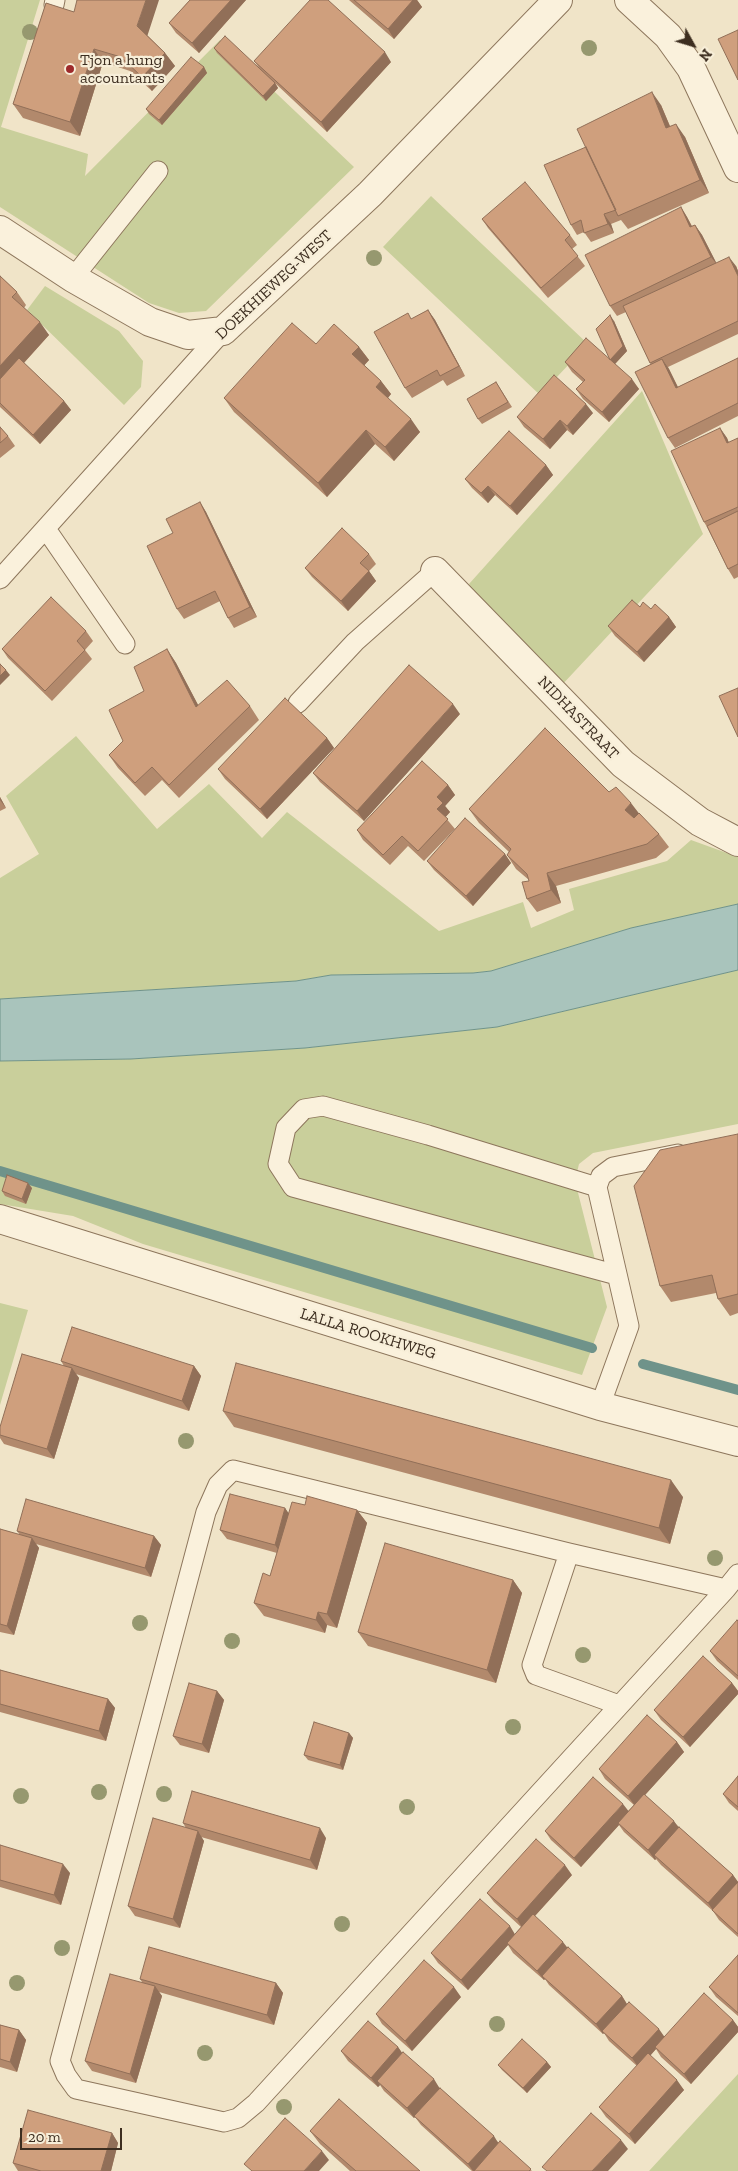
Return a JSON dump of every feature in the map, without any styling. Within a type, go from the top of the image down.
[{"type":"street","name":"DOEKHIEWEG-WEST","points":[[223,331],[370,194],[558,0]]},
{"type":"street","points":[[628,0],[668,36],[691,68],[738,168]]},
{"type":"street","points":[[0,230],[73,278],[150,322],[188,334],[223,331]]},
{"type":"street","name":"NIDHASTRAAT","points":[[435,571],[622,764],[700,822],[738,842]]},
{"type":"street","name":"LALLA ROOKHWEG","points":[[0,1219],[600,1406],[738,1442]]},
{"type":"lane","points":[[73,278],[158,171]]},
{"type":"lane","name":"DOEKHIEWEG-WEST","points":[[0,579],[223,331]]},
{"type":"lane","points":[[46,529],[126,644]]},
{"type":"lane","points":[[298,703],[355,642],[435,571]]},
{"type":"lane","points":[[597,1187],[428,1135],[323,1106],[304,1109],[286,1128],[278,1164],[293,1187],[617,1275]]},
{"type":"lane","points":[[600,1406],[629,1326],[597,1187],[601,1176],[613,1167],[700,1150]]},
{"type":"lane","points":[[726,1589],[568,1553],[233,1470],[218,1486],[206,1512],[60,2061],[66,2075],[76,2088],[224,2122],[238,2118],[256,2103],[726,1589],[738,1574]]},
{"type":"lane","points":[[568,1553],[532,1665],[536,1675],[620,1705]]},
{"type":"green space","points":[[0,0],[40,0],[1,127],[88,154],[85,176],[220,40],[354,167],[206,311],[179,313],[149,303],[0,207]]},
{"type":"green space","points":[[431,196],[588,344],[540,395],[383,247]]},
{"type":"green space","points":[[45,286],[119,331],[143,361],[141,387],[124,405],[27,310]]},
{"type":"green space","points":[[642,391],[703,534],[560,687],[482,606],[469,584]]},
{"type":"green space","points":[[76,736],[157,829],[209,784],[262,838],[287,812],[439,931],[523,902],[531,928],[574,910],[569,889],[667,861],[691,840],[738,857],[738,904],[631,928],[491,971],[473,973],[331,975],[296,981],[0,999],[0,878],[39,854],[6,796]]},
{"type":"green space","points":[[738,970],[738,1124],[593,1153],[579,1164],[575,1181],[607,1307],[582,1375],[143,1244],[73,1216],[0,1204],[0,1061],[131,1059],[305,1048],[497,1027]]},
{"type":"green space","points":[[0,1303],[28,1310],[0,1405]]},
{"type":"green space","points":[[738,2074],[738,2171],[649,2171]]},
{"type":"water","points":[[738,904],[738,970],[497,1027],[305,1048],[131,1059],[0,1061],[0,999],[296,981],[331,975],[473,973],[491,971],[631,928]]},
{"type":"building","name":"Tjon a hung accountants","points":[[77,0],[146,0],[137,26],[165,53],[142,77],[121,57],[94,49],[70,122],[13,104],[46,3],[74,12]]},
{"type":"building","points":[[190,0],[231,0],[192,43],[169,23]]},
{"type":"building","points":[[310,0],[328,0],[385,52],[321,122],[254,61]]},
{"type":"building","points":[[354,0],[413,0],[388,29]]},
{"type":"building","points":[[738,30],[738,80],[718,39]]},
{"type":"building","points":[[225,36],[275,83],[263,96],[214,48]]},
{"type":"building","points":[[191,57],[204,67],[159,120],[146,109]]},
{"type":"building","points":[[652,92],[666,128],[676,124],[700,180],[618,216],[577,129]]},
{"type":"building","points":[[586,147],[616,210],[604,214],[608,224],[584,233],[581,220],[571,225],[544,165]]},
{"type":"building","points":[[525,182],[570,235],[565,240],[578,256],[541,288],[482,219]]},
{"type":"building","points":[[681,207],[690,227],[695,225],[711,257],[610,306],[585,255]]},
{"type":"building","points":[[729,257],[738,276],[738,321],[650,363],[623,306]]},
{"type":"building","points":[[0,276],[17,292],[12,297],[40,322],[0,366]]},
{"type":"building","points":[[428,310],[459,366],[440,376],[437,370],[405,388],[374,332],[408,313],[411,319]]},
{"type":"building","points":[[610,315],[623,346],[610,360],[596,329]]},
{"type":"building","points":[[292,323],[316,344],[334,324],[359,347],[352,354],[381,381],[376,387],[411,419],[385,447],[366,430],[318,483],[224,398]]},
{"type":"building","points":[[586,338],[632,379],[602,412],[576,389],[585,380],[565,362]]},
{"type":"building","points":[[19,358],[64,401],[33,435],[0,403],[0,379]]},
{"type":"building","points":[[738,358],[738,403],[668,438],[635,372],[662,359],[676,388]]},
{"type":"building","points":[[554,375],[586,404],[567,426],[560,420],[543,439],[517,417]]},
{"type":"building","points":[[496,382],[508,402],[478,419],[467,399]]},
{"type":"building","points":[[0,427],[8,436],[0,443]]},
{"type":"building","points":[[720,428],[727,443],[738,438],[738,507],[704,522],[671,451]]},
{"type":"building","points":[[509,431],[546,465],[510,506],[488,486],[481,493],[465,479]]},
{"type":"building","points":[[200,502],[250,607],[228,618],[215,591],[177,609],[147,546],[173,533],[166,519]]},
{"type":"building","points":[[738,511],[738,564],[728,569],[707,526]]},
{"type":"building","points":[[342,528],[369,554],[360,563],[369,571],[341,601],[305,568]]},
{"type":"building","points":[[51,597],[86,631],[77,641],[85,650],[45,691],[2,649]]},
{"type":"building","points":[[632,600],[640,607],[643,602],[651,609],[655,604],[669,617],[637,652],[608,626]]},
{"type":"building","points":[[167,649],[196,707],[227,680],[250,706],[169,785],[152,767],[135,783],[109,755],[123,741],[109,710],[144,691],[134,667]]},
{"type":"building","points":[[0,664],[6,670],[0,676]]},
{"type":"building","points":[[409,665],[453,704],[357,811],[313,773]]},
{"type":"building","points":[[738,688],[738,737],[719,696]]},
{"type":"building","points":[[285,698],[327,738],[260,809],[218,769]]},
{"type":"building","points":[[545,728],[609,792],[616,787],[631,803],[625,810],[634,818],[639,813],[659,834],[647,844],[547,873],[551,890],[527,899],[522,882],[529,881],[527,874],[507,855],[511,849],[469,809]]},
{"type":"building","points":[[422,761],[448,785],[437,797],[443,803],[437,809],[448,819],[418,851],[402,836],[383,855],[357,830]]},
{"type":"building","points":[[465,818],[505,854],[466,896],[427,861]]},
{"type":"building","points":[[738,1134],[738,1294],[718,1299],[712,1275],[660,1286],[634,1186],[660,1150]]},
{"type":"building","points":[[7,1175],[28,1183],[22,1199],[2,1191]]},
{"type":"building","points":[[72,1327],[194,1366],[182,1401],[61,1361]]},
{"type":"building","points":[[22,1354],[72,1368],[47,1449],[0,1435],[0,1427]]},
{"type":"building","points":[[236,1363],[671,1480],[659,1528],[223,1411]]},
{"type":"building","points":[[230,1494],[285,1508],[275,1545],[220,1530]]},
{"type":"building","points":[[307,1496],[357,1510],[327,1614],[318,1612],[316,1620],[254,1603],[263,1573],[270,1576],[292,1502],[305,1505]]},
{"type":"building","points":[[26,1499],[154,1536],[145,1568],[17,1531]]},
{"type":"building","points":[[0,1529],[32,1538],[7,1626],[0,1624]]},
{"type":"building","points":[[385,1543],[513,1580],[487,1670],[358,1632]]},
{"type":"building","points":[[738,1621],[738,1676],[710,1651]]},
{"type":"building","points":[[703,1656],[732,1683],[683,1737],[654,1710]]},
{"type":"building","points":[[0,1670],[108,1699],[99,1731],[0,1704]]},
{"type":"building","points":[[189,1683],[217,1691],[202,1744],[173,1736]]},
{"type":"building","points":[[647,1715],[677,1742],[628,1796],[599,1769]]},
{"type":"building","points":[[314,1722],[349,1733],[340,1765],[304,1755]]},
{"type":"building","points":[[738,1776],[738,1807],[723,1794]]},
{"type":"building","points":[[593,1777],[623,1804],[574,1858],[545,1831]]},
{"type":"building","points":[[192,1791],[320,1828],[310,1860],[183,1823]]},
{"type":"building","points":[[644,1794],[674,1821],[648,1850],[618,1823]]},
{"type":"building","points":[[153,1818],[198,1831],[173,1919],[128,1906]]},
{"type":"building","points":[[679,1827],[733,1875],[708,1903],[654,1855]]},
{"type":"building","points":[[536,1839],[565,1865],[517,1919],[487,1893]]},
{"type":"building","points":[[0,1845],[63,1864],[54,1895],[0,1880]]},
{"type":"building","points":[[738,1882],[738,1934],[712,1910]]},
{"type":"building","points":[[480,1899],[510,1926],[461,1980],[431,1953]]},
{"type":"building","points":[[533,1914],[563,1942],[537,1971],[507,1943]]},
{"type":"building","points":[[149,1947],[276,1983],[267,2015],[140,1979]]},
{"type":"building","points":[[568,1947],[622,1996],[596,2024],[542,1976]]},
{"type":"building","points":[[738,1955],[738,2013],[709,1987]]},
{"type":"building","points":[[424,1960],[454,1987],[405,2041],[376,2014]]},
{"type":"building","points":[[110,1974],[155,1986],[130,2074],[85,2061]]},
{"type":"building","points":[[704,1993],[733,2020],[684,2074],[655,2047]]},
{"type":"building","points":[[629,2002],[659,2029],[632,2058],[602,2031]]},
{"type":"building","points":[[368,2021],[398,2047],[371,2078],[341,2051]]},
{"type":"building","points":[[0,2025],[19,2030],[10,2062],[0,2059]]},
{"type":"building","points":[[522,2039],[547,2062],[523,2088],[498,2065]]},
{"type":"building","points":[[403,2052],[434,2079],[407,2108],[377,2081]]},
{"type":"building","points":[[648,2053],[677,2080],[629,2134],[599,2107]]},
{"type":"building","points":[[440,2088],[494,2136],[468,2164],[414,2116]]},
{"type":"building","points":[[339,2099],[420,2171],[356,2171],[310,2131]]},
{"type":"building","points":[[28,2110],[112,2133],[101,2171],[41,2171],[13,2163]]},
{"type":"building","points":[[591,2113],[621,2140],[592,2171],[547,2171],[542,2167]]},
{"type":"building","points":[[285,2118],[322,2151],[304,2171],[252,2171],[244,2164]]},
{"type":"building","points":[[500,2141],[531,2169],[529,2171],[474,2171]]},
{"type":"waterway","points":[[0,1171],[592,1348]]},
{"type":"waterway","points":[[643,1364],[738,1390]]},
{"type":"place","name":"Tjon a hung accountants","points":[[70,69]]}]
